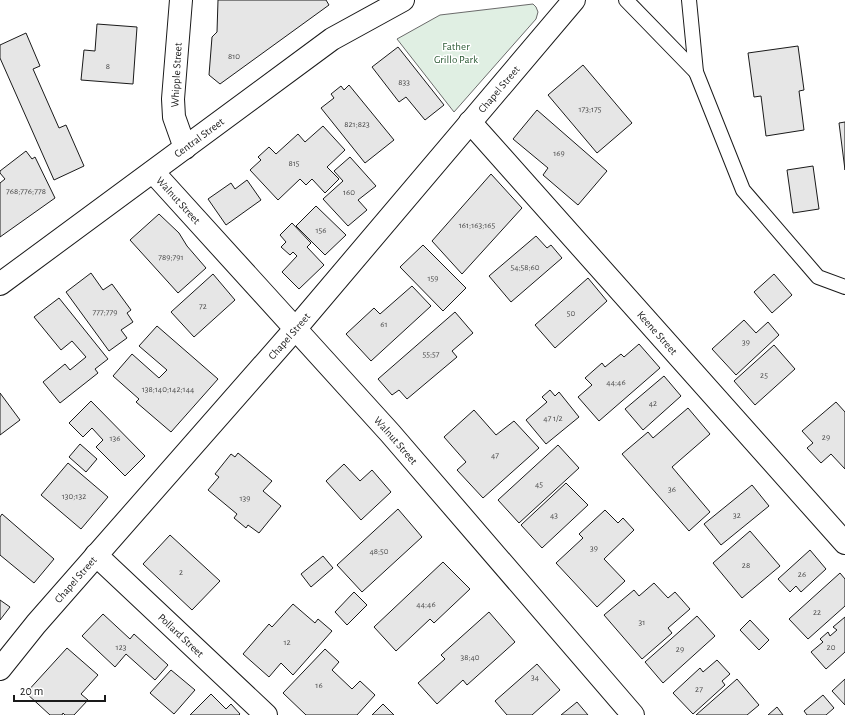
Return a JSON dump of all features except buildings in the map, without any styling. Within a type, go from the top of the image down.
[{"type":"street","name":"Whipple Street","points":[[181,0],[173,99],[174,117],[185,148]]},
{"type":"street","name":"Central Street","points":[[0,284],[332,39],[403,0]]},
{"type":"street","name":"Chapel Street","points":[[0,668],[96,555],[296,328],[574,0]]},
{"type":"street","name":"Keene Street","points":[[470,122],[845,543]]},
{"type":"street","name":"Walnut Street","points":[[153,172],[390,433],[632,715]]},
{"type":"street","name":"Pollard Street","points":[[96,555],[266,715]]},
{"type":"lane","points":[[626,0],[696,72]]},
{"type":"lane","points":[[689,0],[696,72],[743,190],[818,278],[845,287]]},
{"type":"green space","name":"Father Grillo Park","points":[[533,4],[538,12],[536,19],[454,112],[397,39],[440,15]]}]
